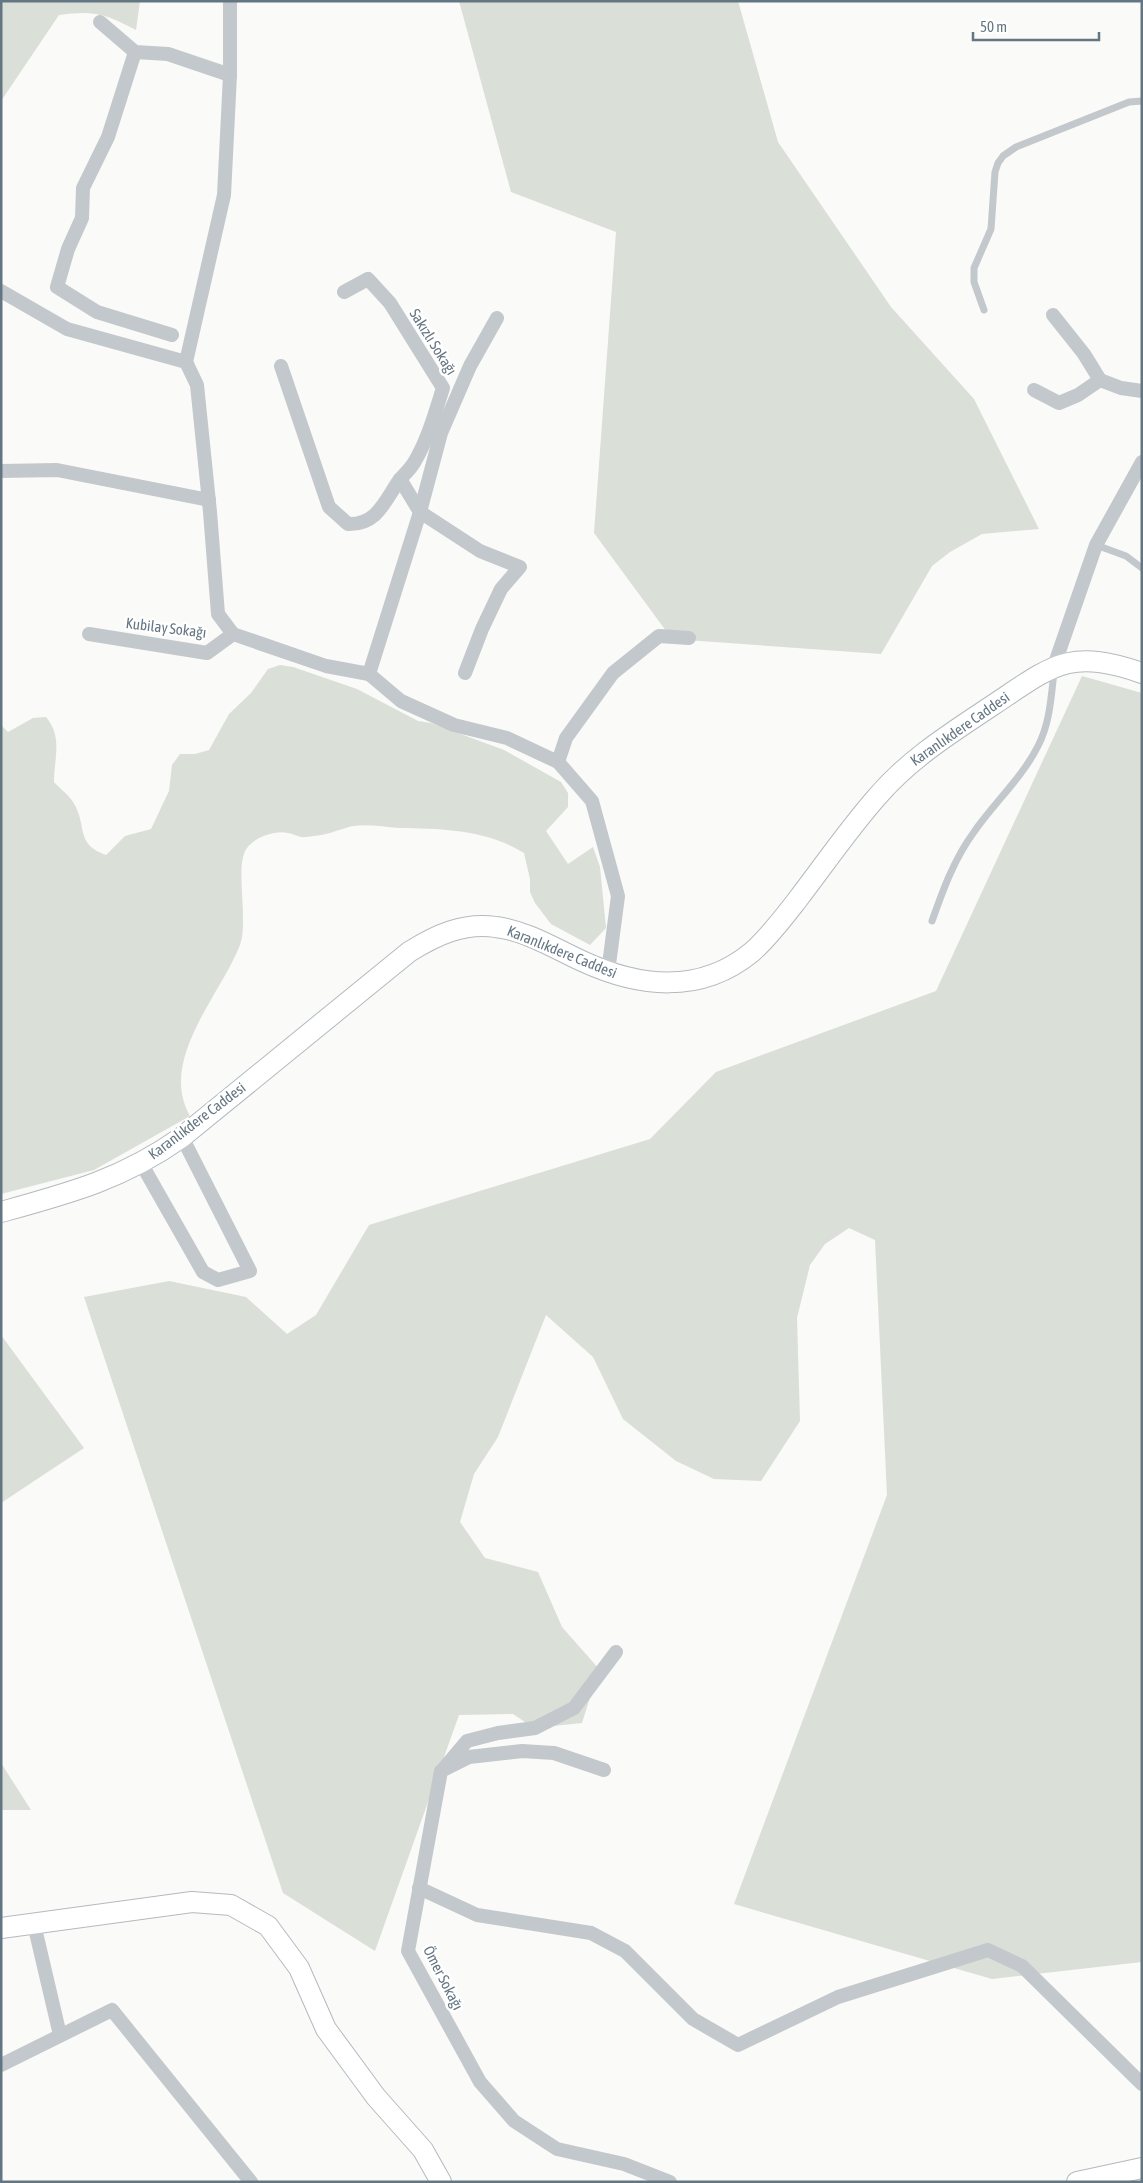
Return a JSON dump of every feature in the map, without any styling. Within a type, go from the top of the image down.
[{"type":"main road","name":"Karanlıkdere Caddesi","points":[[1,1212],[102,1182],[141,1163],[182,1137],[410,952],[430,939],[449,931],[472,926],[494,926],[515,930],[608,972],[650,982],[676,983],[702,978],[724,969],[751,952],[778,924],[875,799],[912,761],[949,734],[1054,666],[1075,661],[1101,661],[1142,674]]},
{"type":"main road","points":[[1,1928],[192,1902],[231,1905],[268,1926],[299,1968],[326,2029],[376,2097],[422,2150],[441,2182]]},
{"type":"main road","points":[[1077,2182],[1107,2179],[1142,2168]]},
{"type":"street","points":[[230,1],[230,75],[224,195],[186,362],[197,385],[218,614],[233,634],[326,666],[370,674],[401,701],[454,725],[507,738],[558,762],[592,801],[618,896],[608,972]]},
{"type":"street","points":[[100,22],[135,52],[168,54],[230,75]]},
{"type":"street","points":[[135,52],[108,137],[83,188],[82,218],[68,249],[57,288],[97,312],[172,335]]},
{"type":"street","name":"Sakızlı Sokağı","points":[[281,366],[329,507],[348,524],[360,524],[379,512],[400,479],[415,463],[427,436],[443,388],[390,303],[368,279],[344,292]]},
{"type":"street","points":[[1,291],[67,329],[186,362]]},
{"type":"street","points":[[1053,315],[1084,354],[1100,380],[1121,388],[1142,391]]},
{"type":"street","points":[[370,674],[386,616],[420,512],[441,433],[470,366],[497,318]]},
{"type":"street","points":[[1034,390],[1059,403],[1078,395],[1100,380]]},
{"type":"street","points":[[1054,666],[1096,545],[1142,462]]},
{"type":"street","points":[[1,471],[56,470],[209,500]]},
{"type":"street","points":[[400,479],[420,512],[480,551],[520,567],[501,589],[482,629],[465,672]]},
{"type":"street","name":"Kubilay Sokağı","points":[[89,634],[207,652],[233,634]]},
{"type":"street","points":[[558,762],[566,738],[613,674],[659,636],[689,638]]},
{"type":"street","points":[[141,1163],[203,1272],[218,1280],[250,1271],[182,1137]]},
{"type":"street","points":[[441,1771],[467,1741],[498,1733],[535,1728],[574,1708],[616,1652]]},
{"type":"street","points":[[441,1771],[469,1757],[522,1751],[554,1753],[604,1770]]},
{"type":"street","name":"Ömer Sokağı","points":[[441,1771],[408,1952],[480,2082],[514,2120],[557,2149],[624,2164],[670,2182]]},
{"type":"street","points":[[419,1888],[477,1915],[591,1933],[625,1951],[693,2019],[738,2045],[838,1997],[988,1950],[1022,1966],[1142,2084]]},
{"type":"street","points":[[34,1924],[60,2036]]},
{"type":"street","points":[[1,2066],[112,2010],[251,2182]]},
{"type":"lane","points":[[984,310],[973,274],[991,229],[996,172],[1003,156],[1016,147],[1130,102],[1142,101]]},
{"type":"lane","points":[[1096,545],[1115,551],[1142,568]]},
{"type":"lane","points":[[932,921],[942,892],[960,854],[974,832],[1027,764],[1039,745],[1050,706],[1054,666]]},
{"type":"shaded area","points":[[1,1],[140,1],[136,30],[116,20],[90,13],[59,15],[1,101]]},
{"type":"shaded area","points":[[459,1],[738,1],[778,142],[891,307],[974,399],[1039,529],[982,534],[950,552],[932,566],[881,654],[672,639],[594,533],[616,232],[511,192]]},
{"type":"shaded area","points":[[280,665],[293,667],[357,689],[418,721],[431,723],[504,750],[561,782],[568,793],[568,807],[546,831],[568,864],[593,847],[600,867],[606,928],[590,945],[551,924],[535,903],[530,892],[530,879],[524,853],[494,839],[479,835],[448,830],[365,825],[350,826],[327,834],[310,837],[301,837],[283,832],[260,838],[247,848],[243,856],[241,879],[243,922],[240,945],[186,1051],[182,1073],[182,1095],[190,1116],[94,1170],[1,1194],[1,725],[8,732],[33,718],[46,717],[56,740],[54,782],[73,802],[80,818],[85,839],[89,845],[96,851],[106,855],[125,836],[151,829],[169,791],[172,765],[180,754],[195,754],[209,750],[229,714],[251,693],[268,669]]},
{"type":"shaded area","points":[[1082,676],[1142,693],[1142,1962],[992,1979],[734,1904],[887,1495],[875,1240],[849,1228],[825,1244],[810,1265],[797,1318],[800,1421],[761,1481],[714,1479],[676,1461],[623,1419],[593,1357],[546,1315],[498,1437],[474,1474],[460,1522],[485,1558],[538,1572],[562,1627],[599,1669],[582,1723],[534,1728],[513,1714],[459,1715],[375,1951],[283,1893],[84,1297],[169,1281],[246,1297],[287,1334],[316,1315],[369,1225],[650,1139],[716,1072],[936,991]]},
{"type":"shaded area","points":[[1,1335],[84,1448],[1,1503]]},
{"type":"shaded area","points":[[1,1763],[31,1810],[1,1810]]}]
